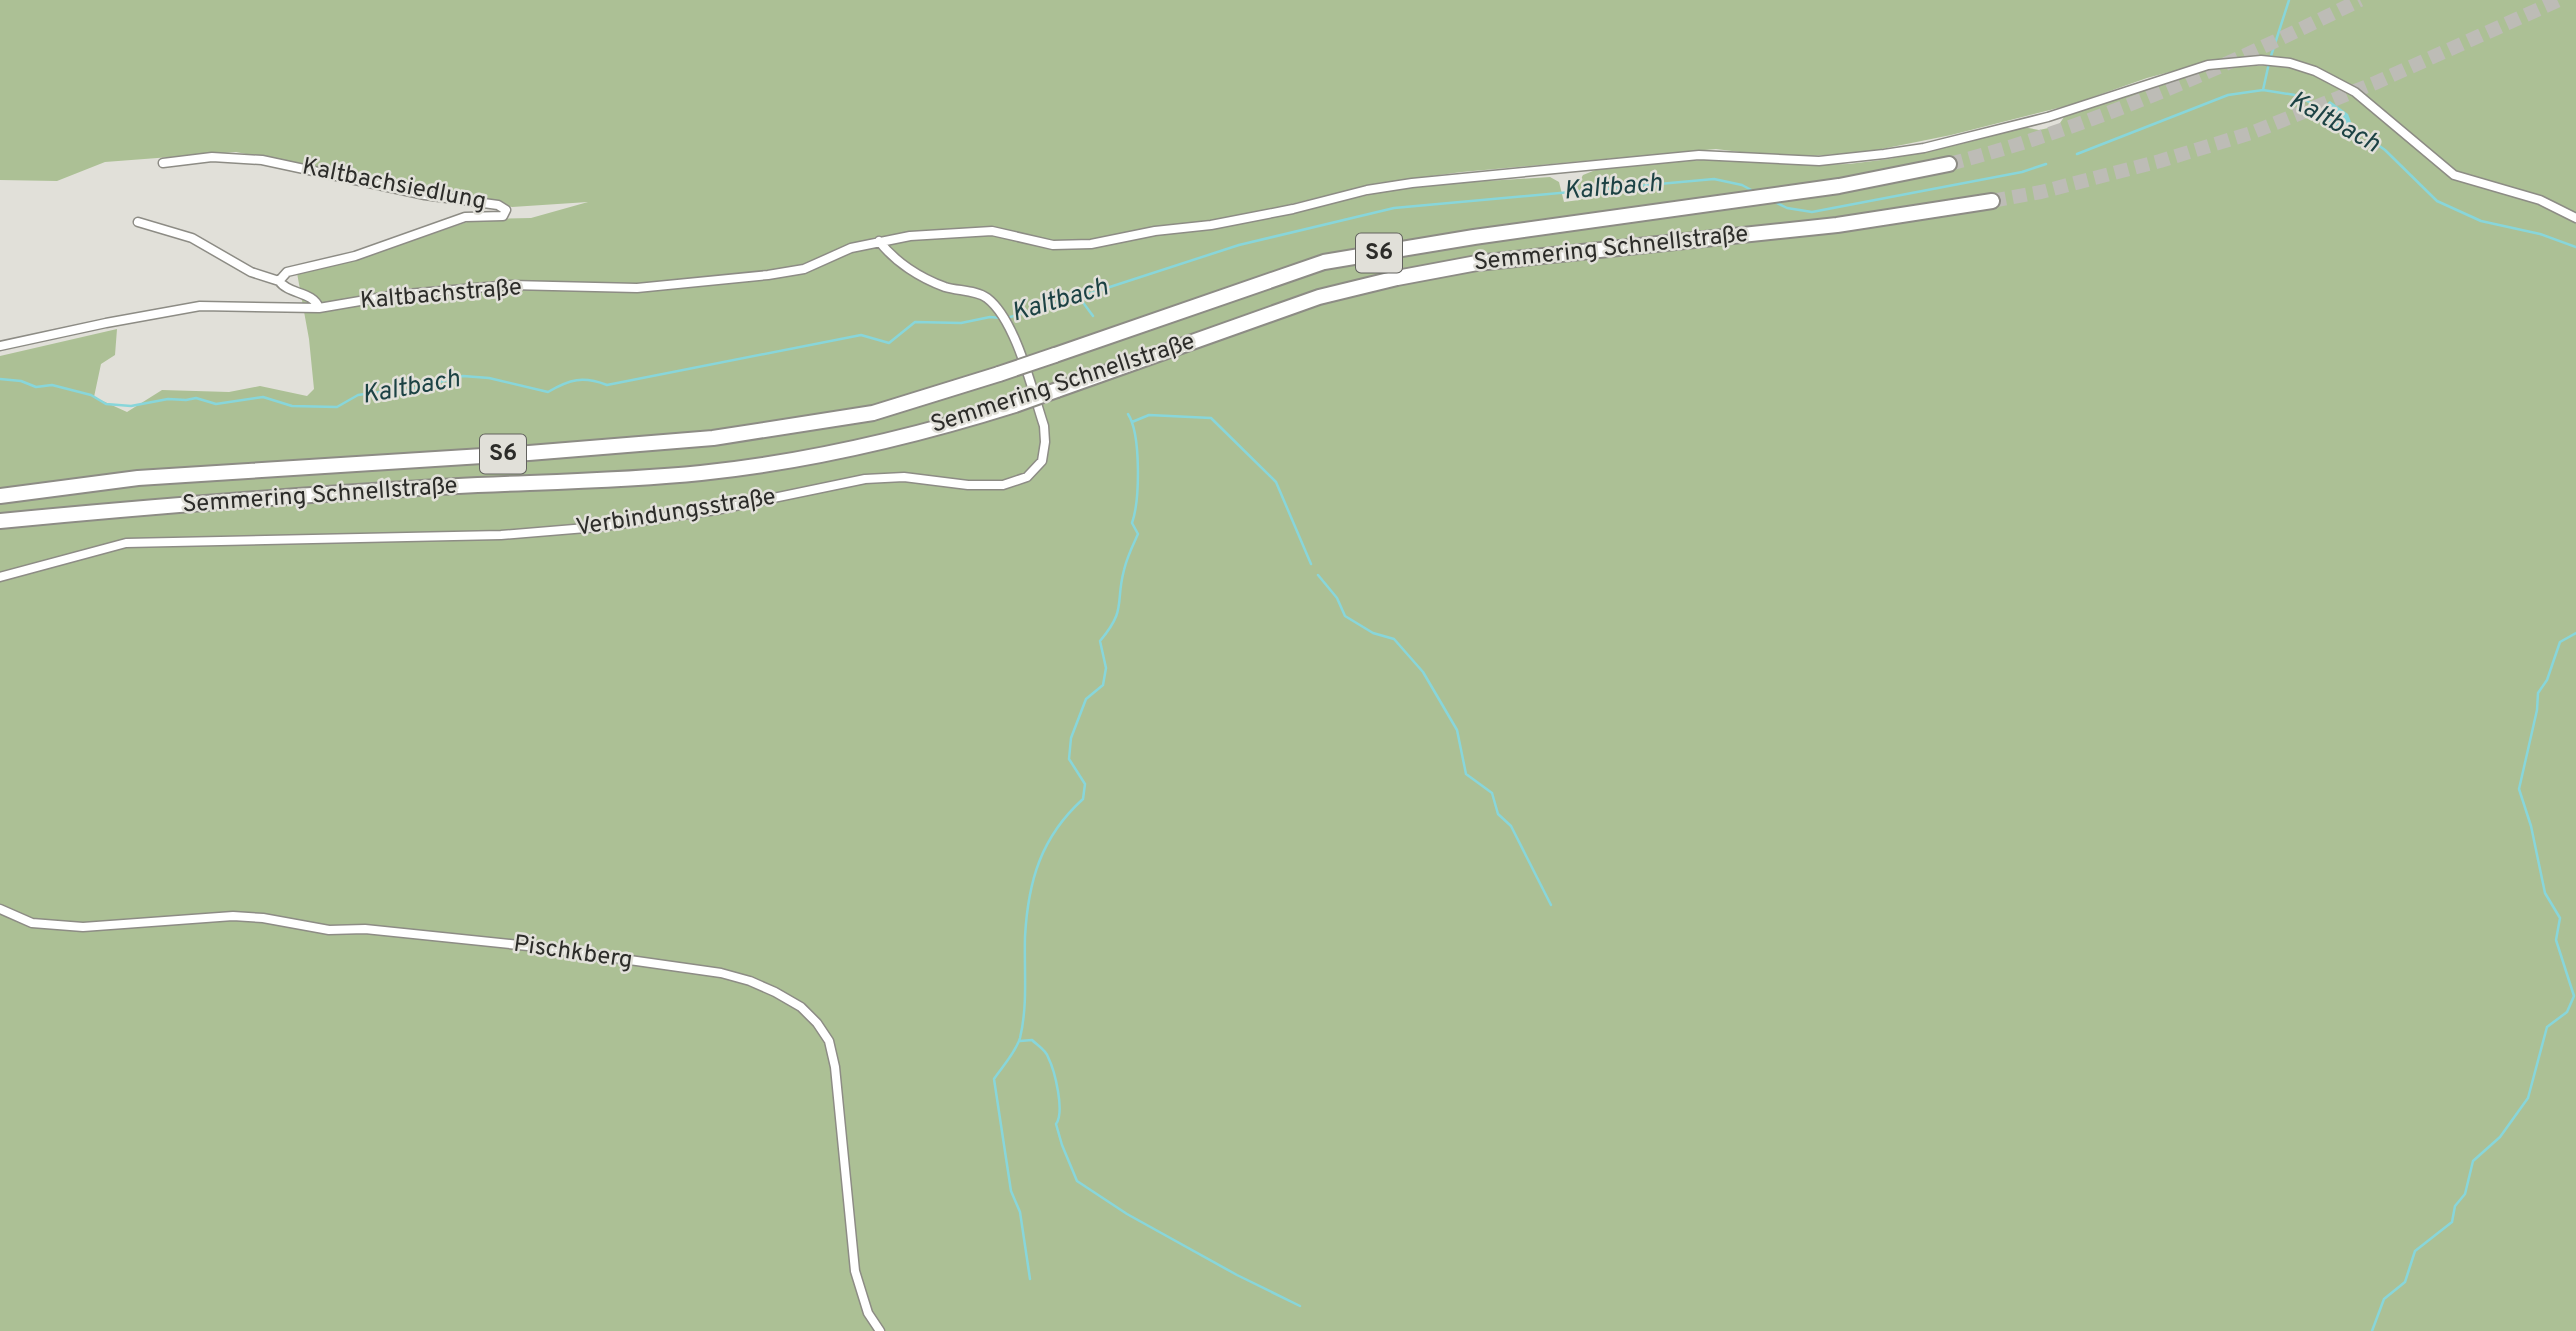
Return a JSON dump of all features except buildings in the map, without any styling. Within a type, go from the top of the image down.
[{"type":"highway","name":"Semmering Schnellstraße","points":[[0,496],[138,478],[713,438],[873,413],[999,374],[1324,262],[1474,237],[1793,193],[1949,164]]},
{"type":"highway","name":"Semmering Schnellstraße","points":[[0,522],[142,507],[382,490],[540,484],[701,473],[818,456],[960,422],[1015,405],[1319,296],[1397,278],[1477,263],[1837,225],[1992,201]]},
{"type":"street","name":"Kaltbachstraße","points":[[0,346],[200,306],[319,308],[396,295],[512,285],[637,288],[768,275],[804,269],[851,248],[910,236],[992,231],[1067,246],[1091,244],[1155,231],[1211,225],[1293,209],[1367,190],[1412,183],[1699,155],[1819,161],[1884,155],[1979,136],[2048,117],[2190,70],[2243,60],[2290,63],[2315,71],[2355,92],[2454,175],[2540,200],[2576,218]]},
{"type":"street","name":"Kaltbachsiedlung","points":[[163,163],[212,157],[262,160],[425,195],[498,205],[506,211],[503,216],[466,218],[355,256],[286,272],[279,281]]},
{"type":"street","points":[[138,222],[192,238],[251,272],[279,281],[283,287],[314,299],[319,308]]},
{"type":"street","name":"Verbindungsstraße","points":[[0,577],[125,543],[501,535],[598,527],[716,510],[865,479],[904,477],[988,486],[1015,482],[1027,477],[1037,468],[1045,454],[1044,426],[1012,331],[999,310],[984,296],[944,287],[913,271],[892,258],[879,241]]},
{"type":"street","name":"Pischkberg","points":[[0,909],[32,923],[62,927],[233,916],[263,918],[329,930],[365,929],[456,938],[696,969],[750,981],[775,992],[801,1007],[830,1041],[835,1067],[855,1271],[868,1313],[880,1331]]},
{"type":"green space","points":[[0,0],[2576,0],[2576,1331],[0,1331],[0,356],[117,329],[115,355],[101,364],[94,397],[127,412],[162,390],[229,392],[260,386],[307,396],[314,389],[309,339],[297,273],[352,261],[476,219],[531,218],[588,202],[512,207],[459,193],[344,174],[236,152],[105,162],[57,181],[0,180]],"holes":[[[2251,57],[2269,58],[2272,65],[2204,69],[2064,117],[2058,126],[2039,130],[2023,127],[1957,145],[1889,159],[1849,164],[1801,165],[1713,159],[1598,169],[1583,175],[1577,186],[1579,200],[1564,202],[1559,182],[1550,177],[1454,183],[1387,191],[1218,228],[1167,233],[1078,249],[1070,243],[1254,213],[1378,183],[1462,172],[1716,149],[1764,155],[1811,156],[1867,152],[1951,135],[2070,105],[2147,78],[2203,63]],[[766,503],[700,518],[545,536],[377,542],[374,534],[488,533]]]},
{"type":"water","points":[[2330,101],[2348,114],[2353,127],[2339,129],[2320,120],[2321,108]]},
{"type":"waterway","points":[[2271,56],[2289,0]]},
{"type":"waterway","points":[[2263,90],[2269,63]]},
{"type":"waterway","name":"Kaltbach","points":[[2077,154],[2228,95],[2263,90],[2295,95],[2323,109]]},
{"type":"waterway","name":"Kaltbach","points":[[2350,125],[2385,150],[2437,201],[2481,221],[2540,234],[2576,247]]},
{"type":"waterway","name":"Kaltbach","points":[[1773,201],[1787,208],[1812,212],[2022,172],[2046,164]]},
{"type":"waterway","name":"Kaltbach","points":[[1007,318],[1239,245],[1394,208],[1714,179],[1742,185],[1755,192]]},
{"type":"waterway","points":[[1079,297],[1093,316]]},
{"type":"waterway","name":"Kaltbach","points":[[0,379],[21,381],[36,387],[52,385],[91,395],[106,404],[131,406],[168,399],[196,398],[216,404],[263,397],[292,406],[337,407],[358,395],[380,392],[392,394],[463,376],[489,378],[548,392],[577,380],[591,380],[607,385],[861,335],[889,343],[915,322],[961,323],[990,317],[1001,318]]},
{"type":"waterway","points":[[1030,1279],[1020,1212],[1011,1191],[994,1079],[1020,1038],[1025,1000],[1025,937],[1029,897],[1039,861],[1047,845],[1083,799],[1085,784],[1069,759],[1071,738],[1086,699],[1103,685],[1106,668],[1100,641],[1117,613],[1125,565],[1138,534],[1132,523],[1138,484],[1137,451],[1128,414]]},
{"type":"waterway","points":[[1132,422],[1149,415],[1211,418],[1276,482],[1311,564]]},
{"type":"waterway","points":[[1318,575],[1337,598],[1345,616],[1373,633],[1394,639],[1423,672],[1457,730],[1466,774],[1492,793],[1498,814],[1511,826],[1551,905]]},
{"type":"waterway","points":[[2372,1331],[2384,1299],[2405,1282],[2415,1251],[2452,1222],[2455,1206],[2465,1194],[2473,1161],[2500,1137],[2528,1098],[2547,1027],[2567,1012],[2574,996],[2556,940],[2560,918],[2545,893],[2531,826],[2519,789],[2537,710],[2538,693],[2547,680],[2560,642],[2576,633]]},
{"type":"waterway","points":[[1020,1041],[1032,1040],[1045,1052],[1051,1063],[1060,1110],[1056,1124],[1077,1181],[1127,1214],[1237,1275],[1300,1306]]},
{"type":"tunnel","points":[[1949,164],[2055,132],[2159,93],[2360,0]]},
{"type":"tunnel","points":[[1992,201],[2041,192],[2160,161],[2251,133],[2375,83],[2559,0]]}]
